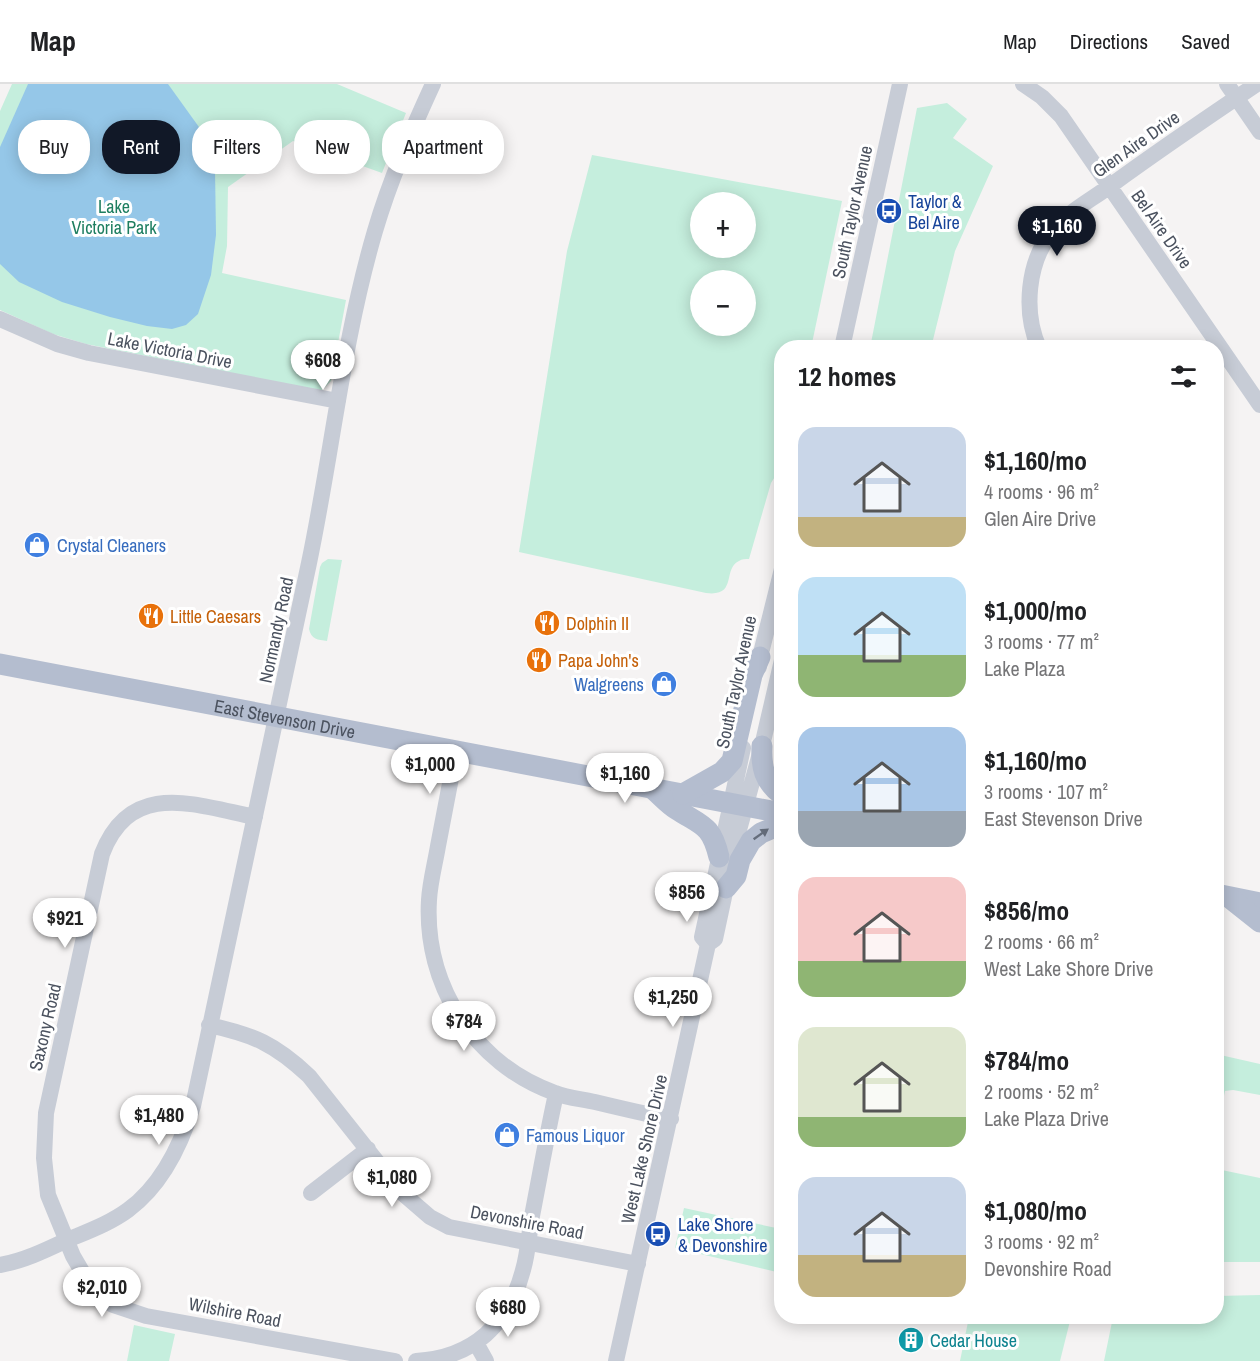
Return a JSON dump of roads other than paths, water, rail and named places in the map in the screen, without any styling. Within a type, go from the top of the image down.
[{"type":"main road","points":[[683,794],[722,772],[732,761],[752,675],[760,657]]},
{"type":"main road","name":"East Stevenson Drive","points":[[0,664],[774,812]]},
{"type":"main road","points":[[762,746],[761,764],[766,777],[774,786]]},
{"type":"main road","points":[[654,789],[673,807],[709,830],[719,857]]},
{"type":"main road","points":[[726,888],[736,876],[740,860],[751,841],[761,833],[774,827]]},
{"type":"main road","points":[[1224,895],[1260,903]]},
{"type":"main road","points":[[1224,896],[1260,922]]},
{"type":"street","name":"Normandy Road","points":[[0,1265],[67,1241],[129,1210],[163,1172],[186,1130],[312,552],[338,401],[360,292],[378,222],[398,163],[433,84]]},
{"type":"street","name":"South Taylor Avenue","points":[[844,340],[900,84]]},
{"type":"street","name":"Bel Aire Drive","points":[[1023,84],[1042,97],[1061,116],[1215,340]]},
{"type":"street","name":"Glen Aire Drive","points":[[1037,340],[1030,317],[1032,278],[1038,257],[1053,230],[1074,211],[1232,91],[1257,84]]},
{"type":"street","points":[[1232,91],[1260,132]]},
{"type":"street","name":"Lake Victoria Drive","points":[[0,319],[49,341],[89,353],[338,401]]},
{"type":"street","name":"Bel Aire Drive","points":[[1224,353],[1260,405]]},
{"type":"street","name":"South Taylor Avenue","points":[[738,805],[760,657],[774,600]]},
{"type":"street","points":[[738,805],[762,746],[774,694]]},
{"type":"street","points":[[456,752],[429,899],[429,923],[435,965],[448,999],[465,1026],[499,1062],[527,1080],[556,1094],[671,1119]]},
{"type":"street","name":"Saxony Road","points":[[67,1241],[48,1195],[44,1158],[46,1113],[102,854],[108,840],[118,824],[129,814],[145,806],[167,802],[184,802],[255,817]]},
{"type":"street","name":"West Lake Shore Drive","points":[[708,944],[702,937],[719,857],[738,805]]},
{"type":"street","name":"West Lake Shore Drive","points":[[616,1361],[708,944],[716,939],[736,841],[738,805]]},
{"type":"street","name":"Devonshire Road","points":[[209,1025],[252,1036],[274,1047],[292,1060],[309,1076],[401,1192],[430,1217],[449,1227],[638,1264]]},
{"type":"street","points":[[416,1361],[439,1358],[476,1343],[493,1329],[510,1306],[522,1274],[556,1094]]},
{"type":"street","points":[[311,1193],[368,1149]]},
{"type":"street","name":"Wilshire Road","points":[[67,1241],[87,1280],[113,1305],[146,1316],[395,1361]]},
{"type":"street","points":[[476,1343],[486,1361]]},
{"type":"water","points":[[28,84],[168,84],[194,120],[192,120],[192,174],[215,174],[216,235],[211,275],[198,314],[186,325],[172,329],[147,326],[62,302],[19,282],[0,264],[0,147]]},
{"type":"place","name":"Taylor & Bel Aire","points":[[889,211]]},
{"type":"place","name":"Crystal Cleaners","points":[[37,545]]},
{"type":"place","name":"Little Caesars","points":[[151,616]]},
{"type":"place","name":"Dolphin II","points":[[547,623]]},
{"type":"place","name":"Papa John's","points":[[539,660]]},
{"type":"place","name":"Walgreens","points":[[664,684]]},
{"type":"place","name":"Famous Liquor","points":[[507,1135]]},
{"type":"place","name":"Lake Shore & Devonshire","points":[[658,1234]]},
{"type":"place","name":"Cedar House","points":[[911,1340]]},
{"type":"park label","name":"Lake Victoria Park","points":[[114,216]]}]
